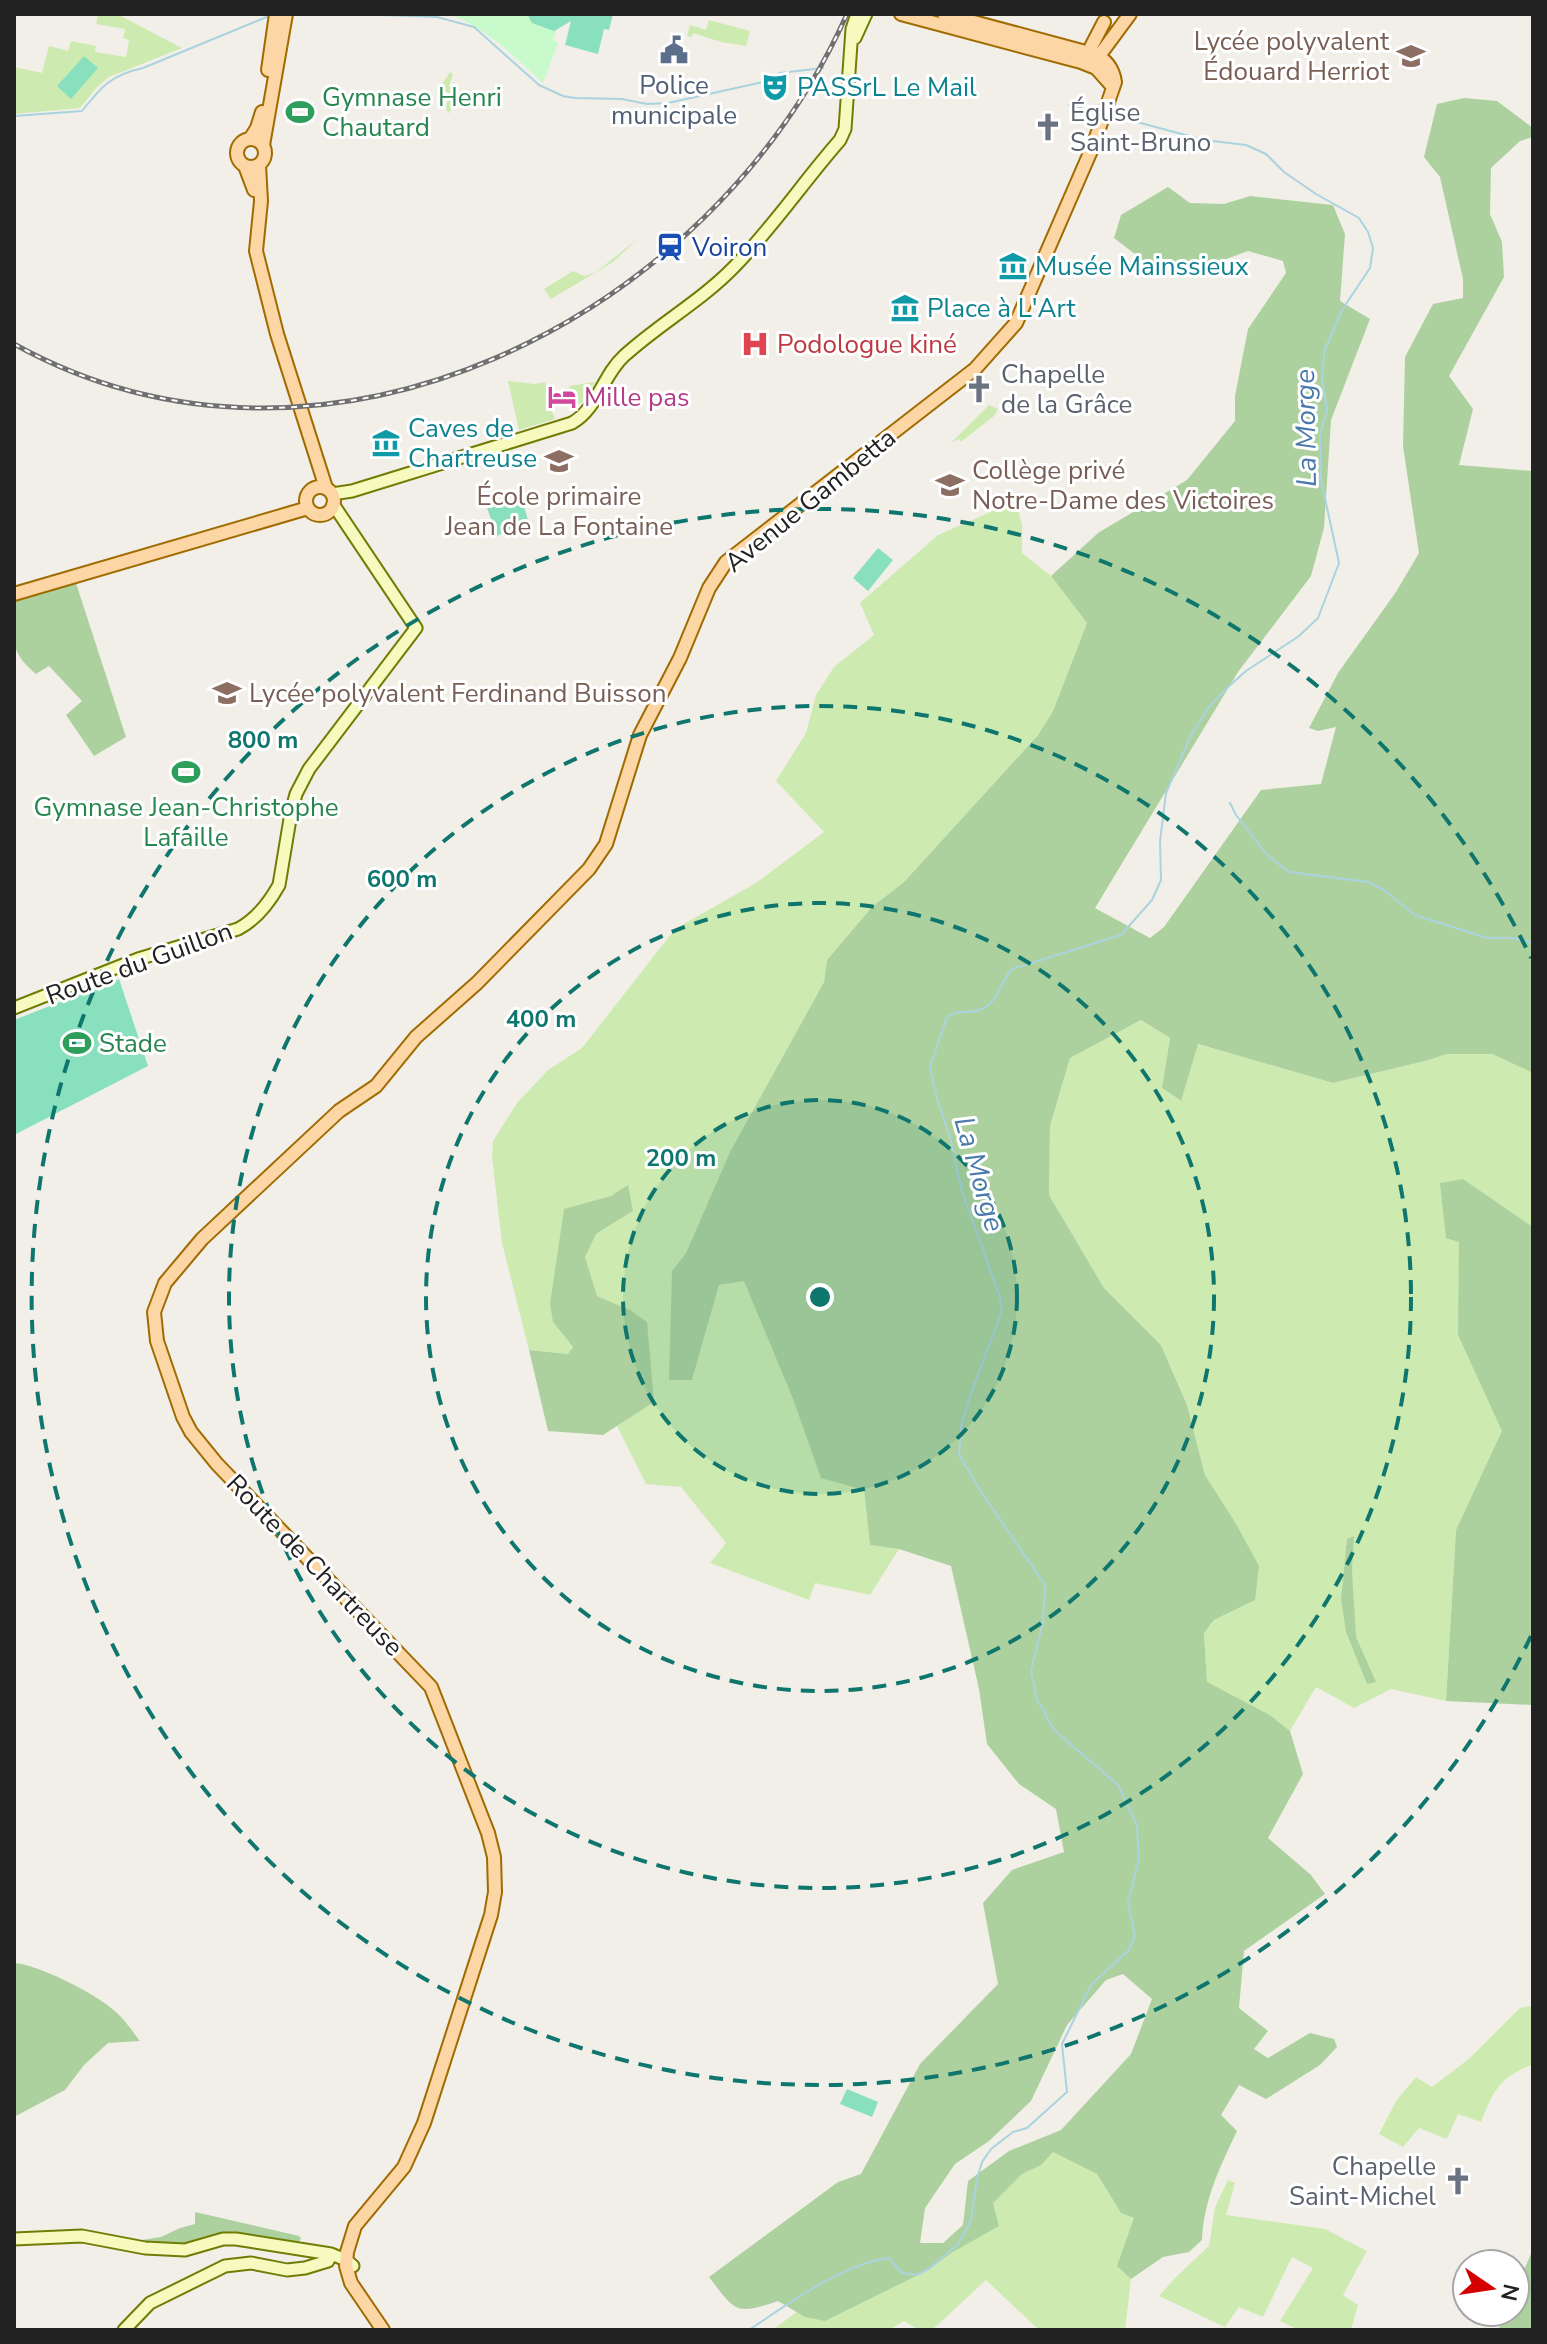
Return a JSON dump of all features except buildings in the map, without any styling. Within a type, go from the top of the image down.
[{"type":"main road","points":[[901,14],[993,27],[1090,56]]},
{"type":"main road","points":[[1090,56],[1130,14]]},
{"type":"main road","points":[[273,318],[266,307],[253,264],[250,239],[254,193],[245,166],[237,156],[237,149],[240,143],[250,139],[261,118],[281,17]]},
{"type":"main road","points":[[281,17],[263,145],[266,157],[259,165],[261,201],[256,251],[273,318],[330,500]]},
{"type":"main road","points":[[1090,56],[1107,18]]},
{"type":"main road","points":[[946,21],[1090,56]]},
{"type":"main road","name":"Avenue Gambetta","points":[[451,1005],[569,890],[598,856],[610,830],[640,735],[680,658],[705,596],[726,562],[975,369],[1016,323],[1029,299],[1115,82],[1110,66],[1090,56]]},
{"type":"main road","points":[[250,139],[263,145]]},
{"type":"main road","points":[[245,166],[259,165]]},
{"type":"main road","points":[[307,504],[319,515],[330,500]]},
{"type":"main road","points":[[14,594],[151,555],[307,504],[330,500]]},
{"type":"main road","name":"Route de Chartreuse","points":[[348,2264],[355,2226],[404,2167],[424,2123],[491,1915],[495,1892],[494,1857],[483,1819],[431,1687],[203,1449],[191,1432],[175,1397],[157,1341],[154,1312],[165,1283],[202,1239],[339,1111],[376,1086],[416,1037],[451,1005]]},
{"type":"main road","points":[[348,2264],[354,2290],[383,2330]]},
{"type":"main road","points":[[348,2264],[393,2330]]},
{"type":"street","points":[[330,500],[577,420],[590,407],[623,357],[707,292],[753,248],[844,135],[852,29],[857,14]]},
{"type":"street","points":[[851,45],[866,14]]},
{"type":"street","name":"Route du Guillon","points":[[14,1008],[138,959],[238,929],[272,898],[279,885],[296,794],[309,769],[416,628],[330,500]]},
{"type":"street","points":[[14,2239],[82,2236],[145,2248],[185,2250],[229,2238],[316,2252],[348,2264]]},
{"type":"street","points":[[124,2330],[150,2303],[225,2266],[251,2263],[287,2270],[318,2265],[330,2257]]},
{"type":"green space","points":[[96,14],[117,14],[182,48],[109,77],[80,108],[14,114],[14,67],[42,73],[49,46],[68,51],[71,41],[96,46],[95,52],[126,57],[129,40],[123,38],[125,29],[96,24]]},
{"type":"green space","points":[[444,14],[563,14],[553,40],[558,43],[543,83],[484,32]]},
{"type":"green space","points":[[527,14],[613,14],[609,30],[604,29],[598,54],[565,45],[571,21],[554,31],[532,23]]},
{"type":"green space","points":[[709,20],[750,31],[746,46],[693,33],[692,37],[687,36],[690,25],[706,30]]},
{"type":"green space","points":[[84,56],[98,68],[71,99],[57,86]]},
{"type":"green space","points":[[450,72],[453,74],[449,86],[460,93],[448,114],[449,94],[440,87]]},
{"type":"green space","points":[[1464,98],[1497,101],[1533,128],[1533,137],[1520,141],[1491,168],[1490,214],[1502,242],[1504,277],[1449,376],[1473,409],[1459,465],[1533,471],[1533,1073],[1492,1054],[1446,1054],[1333,1083],[1198,1044],[1181,1101],[1162,1088],[1170,1038],[1141,1020],[1070,1058],[1050,1126],[1049,1195],[1104,1288],[1161,1345],[1187,1405],[1205,1475],[1259,1566],[1255,1600],[1214,1620],[1204,1633],[1207,1682],[1270,1715],[1290,1731],[1303,1774],[1268,1838],[1311,1875],[1325,1894],[1244,1951],[1239,2008],[1268,2031],[1254,2049],[1268,2058],[1310,2033],[1334,2039],[1337,2047],[1320,2065],[1266,2099],[1239,2085],[1221,2115],[1237,2131],[1209,2197],[1202,2240],[1189,2252],[1163,2257],[1131,2279],[1117,2266],[1134,2218],[1121,2213],[1097,2174],[1053,2152],[1041,2165],[1022,2174],[993,2203],[999,2226],[928,2270],[825,2321],[805,2317],[778,2301],[753,2308],[737,2307],[709,2277],[838,2182],[861,2174],[920,2064],[998,1984],[983,1903],[1012,1870],[1064,1852],[1056,1809],[1019,1784],[987,1744],[979,1689],[951,1566],[899,1549],[870,1545],[864,1490],[821,1478],[793,1399],[744,1281],[719,1285],[692,1380],[669,1380],[672,1271],[686,1253],[730,1152],[824,982],[827,960],[872,907],[904,882],[1038,735],[1053,711],[1087,623],[1051,576],[1098,533],[1187,480],[1235,421],[1235,396],[1248,329],[1286,273],[1283,261],[1248,251],[1218,262],[1153,268],[1114,238],[1121,215],[1168,187],[1190,203],[1224,204],[1250,196],[1333,205],[1345,234],[1340,301],[1370,319],[1331,420],[1324,528],[1311,576],[1238,672],[1095,908],[1150,938],[1164,927],[1261,790],[1321,784],[1336,727],[1318,731],[1309,728],[1338,673],[1396,592],[1419,553],[1403,446],[1405,357],[1433,304],[1463,298],[1463,279],[1440,177],[1424,157],[1437,104]],"holes":[[[1123,1974],[1152,1999],[1131,2054],[1061,2130],[1009,2151],[968,2181],[963,2225],[943,2243],[920,2243],[925,2208],[955,2164],[989,2141],[1031,2101],[1067,2025],[1106,1980]]]},
{"type":"green space","points":[[639,238],[613,262],[551,299],[544,289],[573,271],[584,276],[596,272]]},
{"type":"green space","points":[[508,381],[545,382],[550,399],[547,400],[555,419],[519,430]]},
{"type":"green space","points":[[595,382],[584,402],[574,405],[569,386]]},
{"type":"green space","points":[[989,405],[998,409],[994,416],[961,442],[959,439],[951,443]]},
{"type":"green space","points":[[521,497],[528,520],[497,536],[487,508]]},
{"type":"green space","points":[[1015,501],[1022,524],[1022,553],[1051,576],[1087,623],[1053,711],[1038,735],[904,882],[872,907],[827,960],[824,982],[730,1152],[686,1253],[672,1271],[692,1380],[719,1285],[744,1280],[821,1477],[864,1490],[870,1545],[899,1549],[870,1595],[815,1583],[809,1600],[710,1563],[726,1543],[681,1487],[646,1484],[617,1426],[654,1401],[630,1310],[597,1296],[584,1257],[596,1234],[633,1211],[611,1196],[564,1210],[553,1322],[573,1347],[569,1354],[529,1350],[502,1243],[492,1157],[493,1141],[517,1103],[548,1070],[582,1048],[675,929],[756,883],[824,832],[776,781],[806,733],[816,695],[834,667],[874,635],[860,603],[938,535]]},
{"type":"green space","points":[[878,548],[893,560],[868,591],[853,578]]},
{"type":"green space","points":[[75,580],[126,737],[94,756],[66,715],[82,701],[49,666],[36,674],[26,665],[16,648],[13,631],[14,598]]},
{"type":"green space","name":"Stade","points":[[119,979],[148,1066],[14,1135],[14,1020]]},
{"type":"green space","points":[[1141,1020],[1170,1038],[1162,1088],[1180,1101],[1197,1044],[1333,1083],[1445,1054],[1492,1054],[1533,1073],[1533,1227],[1463,1179],[1458,1335],[1503,1431],[1456,1530],[1446,1701],[1391,1689],[1354,1708],[1316,1687],[1290,1731],[1270,1715],[1207,1683],[1204,1633],[1214,1620],[1255,1600],[1235,1522],[1205,1475],[1187,1405],[1161,1345],[1104,1288],[1049,1195],[1050,1126],[1070,1058]]},
{"type":"green space","points":[[1463,1179],[1533,1227],[1533,1705],[1446,1701],[1456,1530],[1502,1431],[1458,1335],[1459,1242],[1446,1238],[1440,1183]]},
{"type":"green space","points":[[628,1185],[633,1211],[596,1234],[585,1257],[597,1296],[630,1310],[647,1322],[654,1402],[603,1435],[548,1431],[529,1350],[568,1354],[573,1347],[553,1322],[550,1304],[564,1209],[611,1196]]},
{"type":"green space","points":[[1354,1536],[1352,1570],[1356,1637],[1376,1682],[1367,1684],[1346,1632],[1341,1599],[1347,1539]]},
{"type":"green space","points":[[14,1963],[52,1974],[96,1997],[119,2015],[140,2041],[108,2043],[84,2065],[65,2090],[14,2117]]},
{"type":"green space","points":[[1530,2006],[1533,2011],[1533,2064],[1505,2080],[1481,2122],[1458,2114],[1447,2139],[1419,2128],[1403,2147],[1379,2134],[1396,2101],[1416,2077],[1432,2087],[1470,2058],[1520,2008]]},
{"type":"green space","points":[[847,2089],[878,2102],[872,2117],[840,2104]]},
{"type":"green space","points":[[1053,2152],[1097,2174],[1121,2213],[1135,2218],[1118,2266],[1131,2279],[1125,2330],[1039,2330],[986,2280],[932,2330],[919,2330],[904,2321],[889,2330],[775,2328],[805,2306],[905,2281],[1022,2174],[1040,2165]]},
{"type":"green space","points":[[1228,2180],[1235,2183],[1226,2215],[1325,2229],[1367,2251],[1343,2295],[1358,2305],[1351,2330],[1299,2330],[1280,2321],[1313,2268],[1292,2257],[1263,2317],[1239,2307],[1225,2327],[1159,2296],[1209,2246],[1215,2207]]},
{"type":"green space","points":[[195,2212],[301,2238],[298,2245],[210,2241],[169,2246],[135,2241],[161,2237],[195,2224]]},
{"type":"green space","points":[[1533,2249],[1533,2330],[1498,2330],[1531,2328]]},
{"type":"waterway","name":"La Morge","points":[[355,14],[437,17],[474,27],[539,85],[575,98],[668,103],[763,82],[780,73],[823,68]]},
{"type":"waterway","name":"La Morge","points":[[14,116],[82,111],[115,78],[269,16]]},
{"type":"waterway","name":"La Morge","points":[[1069,105],[1081,108]]},
{"type":"waterway","name":"La Morge","points":[[749,2330],[816,2286],[853,2268],[889,2258],[902,2273],[917,2275],[958,2244],[971,2220],[982,2162],[991,2149],[1013,2132],[1027,2128],[1067,2092],[1062,2044],[1091,1985],[1129,1950],[1135,1936],[1128,1903],[1139,1859],[1137,1825],[1118,1785],[1054,1730],[1037,1699],[1031,1671],[1043,1622],[1045,1585],[959,1455],[961,1427],[969,1399],[1002,1311],[1000,1297],[962,1192],[930,1067],[947,1017],[985,1007],[995,998],[1012,969],[1121,935],[1152,900],[1161,880],[1160,841],[1166,793],[1191,735],[1209,707],[1228,687],[1246,671],[1299,636],[1318,618],[1339,563],[1321,480],[1320,434],[1327,411],[1322,379],[1324,352],[1342,310],[1370,268],[1373,248],[1359,218],[1284,172],[1266,154],[1246,145],[1204,140],[1111,115]]},
{"type":"waterway","points":[[1230,803],[1268,856],[1289,872],[1368,882],[1384,890],[1415,915],[1487,938],[1513,938],[1533,943]]},
{"type":"railway","points":[[14,344],[133,392],[256,408],[378,396],[496,358],[605,298],[703,218],[785,123],[847,14]]},
{"type":"place","name":"Police municipale","points":[[674,50]]},
{"type":"place","name":"Lycée polyvalent Édouard Herriot","points":[[1411,56]]},
{"type":"place","name":"PASSrL Le Mail","points":[[775,87]]},
{"type":"place","name":"Gymnase Henri Chautard","points":[[300,112]]},
{"type":"place","name":"Église Saint-Bruno","points":[[1048,127]]},
{"type":"place","name":"Voiron","points":[[670,247]]},
{"type":"place","name":"Musée Mainssieux","points":[[1013,266]]},
{"type":"place","name":"Place à L'Art","points":[[905,308]]},
{"type":"place","name":"Podologue kiné","points":[[755,344]]},
{"type":"place","name":"Chapelle de la Grâce","points":[[979,389]]},
{"type":"place","name":"Mille pas","points":[[562,397]]},
{"type":"place","name":"Caves de Chartreuse","points":[[386,443]]},
{"type":"place","name":"École primaire Jean de La Fontaine","points":[[559,461]]},
{"type":"place","name":"Collège privé Notre-Dame des Victoires","points":[[950,485]]},
{"type":"place","name":"Lycée polyvalent Ferdinand Buisson","points":[[227,693]]},
{"type":"place","name":"Gymnase Jean-Christophe Lafaille","points":[[186,772]]},
{"type":"place","name":"Stade","points":[[77,1043]]},
{"type":"place","name":"Chapelle Saint-Michel","points":[[1458,2181]]}]
